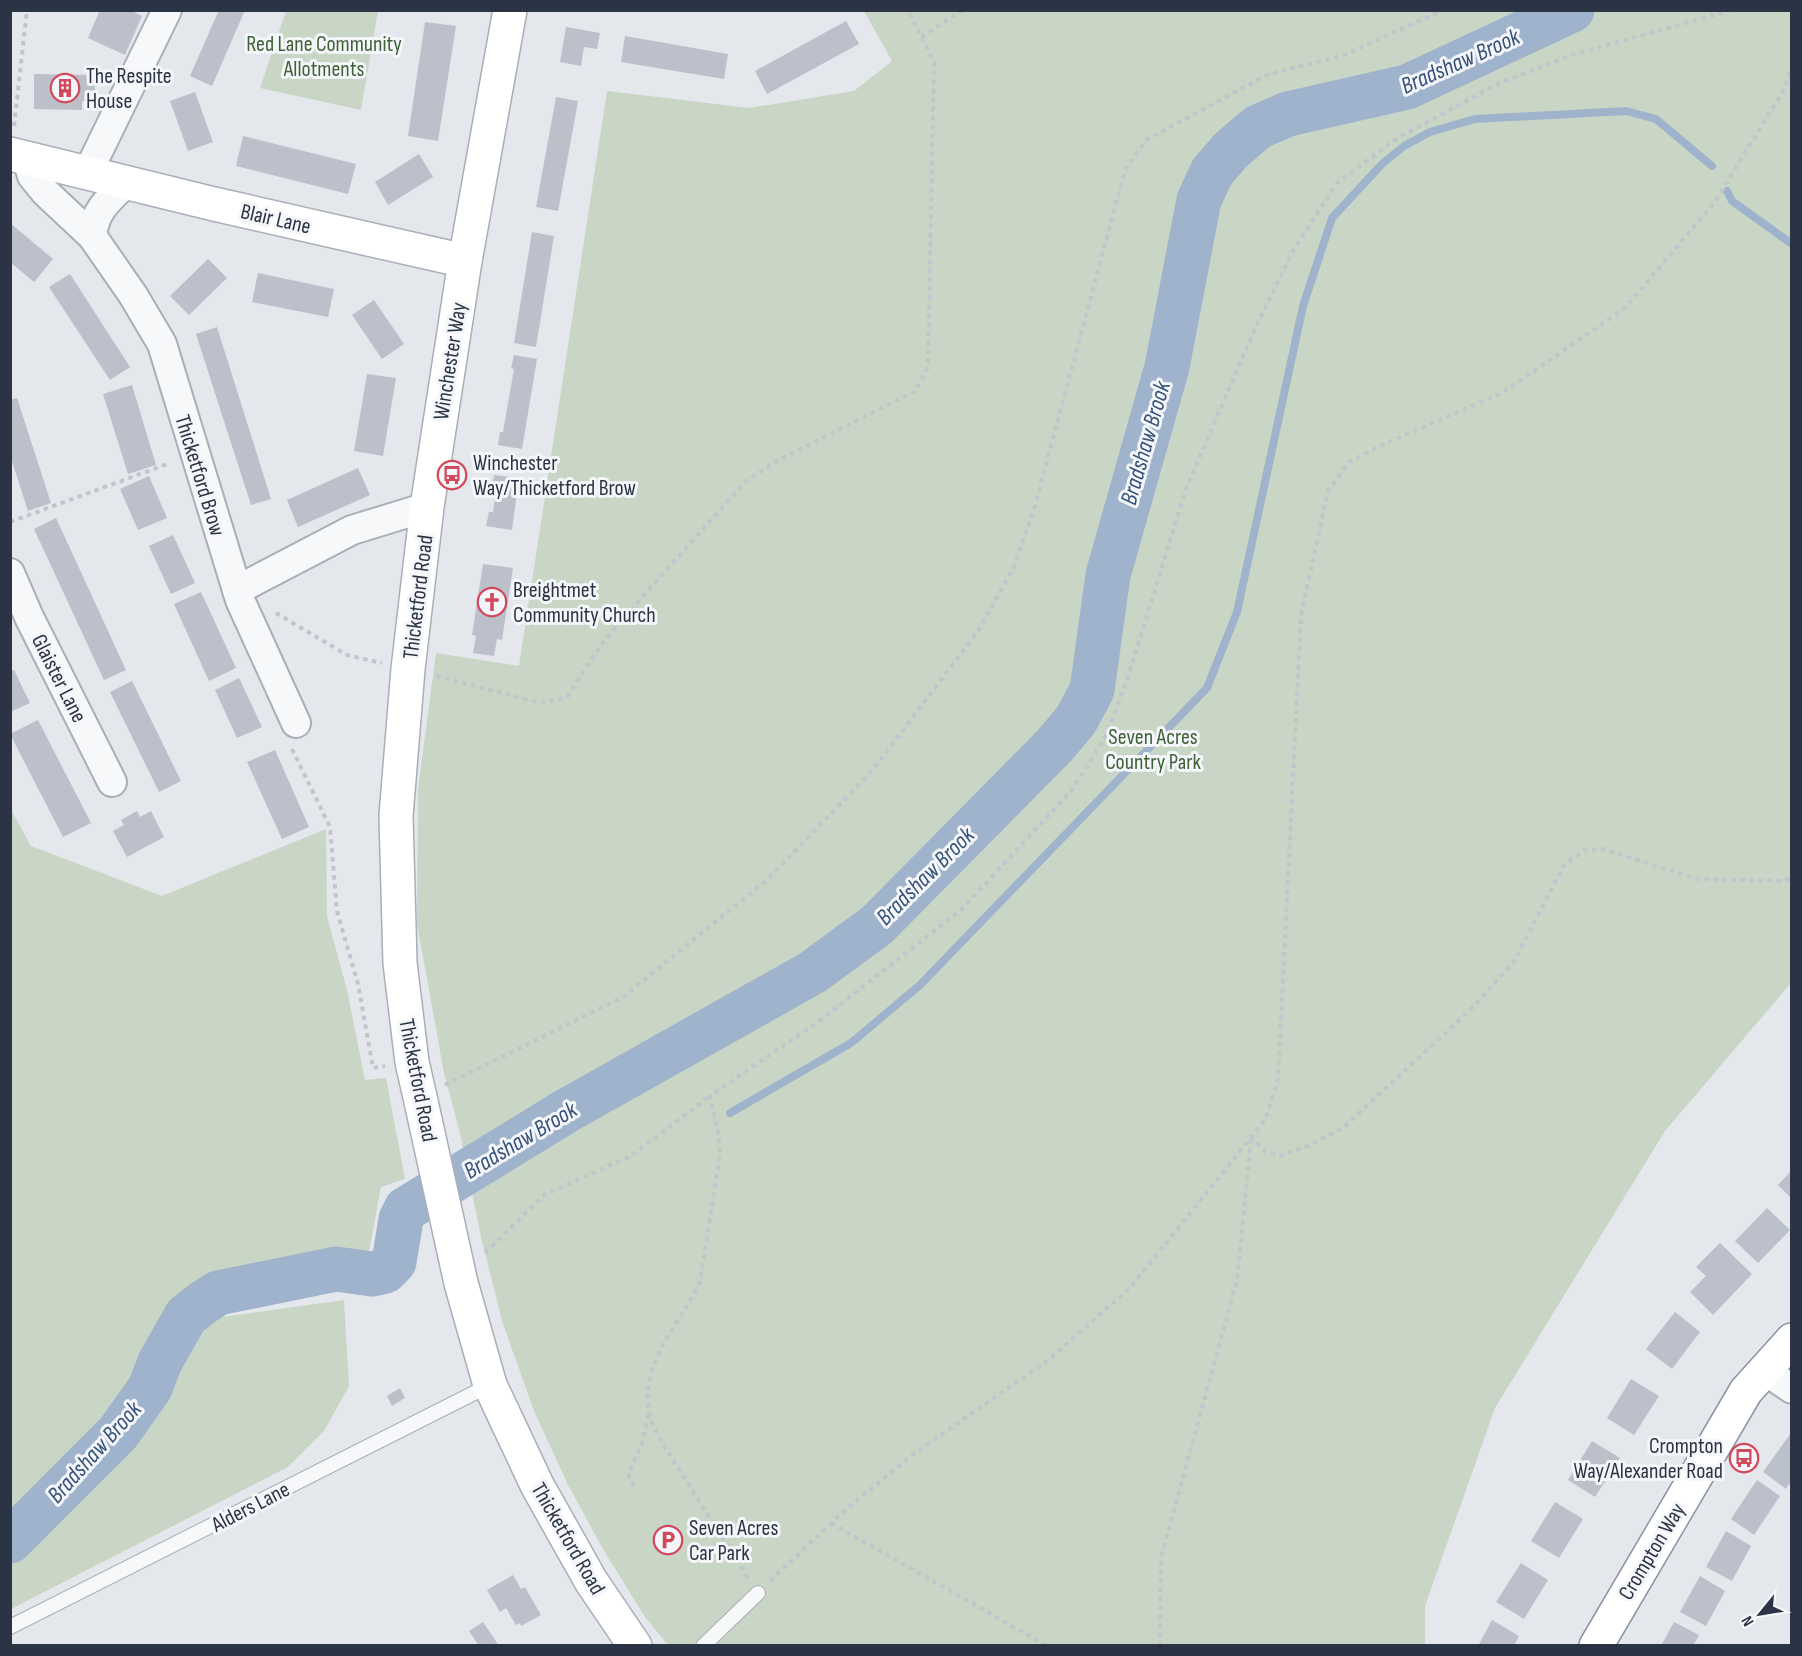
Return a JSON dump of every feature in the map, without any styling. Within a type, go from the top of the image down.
[{"type":"main road","name":"Winchester Way","points":[[427,507],[465,261],[510,10]]},
{"type":"main road","name":"Blair Lane","points":[[19,156],[87,174],[465,261]]},
{"type":"main road","name":"Thicketford Road","points":[[427,507],[408,669],[396,816],[400,963],[412,1062],[461,1283],[490,1384],[537,1485],[585,1572],[635,1646]]},
{"type":"main road","name":"Crompton Way","points":[[1596,1646],[1746,1391],[1791,1340]]},
{"type":"street","points":[[87,174],[167,10]]},
{"type":"street","name":"Thicketford Brow","points":[[19,156],[45,192],[92,236],[133,295],[162,344],[238,595],[296,723]]},
{"type":"street","points":[[92,236],[94,222],[103,204],[126,183]]},
{"type":"street","points":[[238,595],[352,530],[427,507]]},
{"type":"street","name":"Glaister Lane","points":[[10,573],[20,622],[112,782]]},
{"type":"street","points":[[1764,1370],[1791,1389]]},
{"type":"lane","name":"Alders Lane","points":[[10,1627],[490,1384]]},
{"type":"lane","points":[[703,1646],[758,1593]]},
{"type":"path","points":[[19,156],[27,10]]},
{"type":"path","points":[[238,595],[258,602],[347,656],[408,669],[540,703],[567,697],[605,639],[745,482],[773,463],[915,391],[928,367],[934,62],[908,10]]},
{"type":"path","points":[[921,37],[963,10]]},
{"type":"path","points":[[423,1110],[623,997],[767,880],[872,771],[978,631],[1013,569],[1034,509],[1125,170],[1146,140],[1267,75],[1344,55],[1443,10]]},
{"type":"path","points":[[461,1283],[489,1248],[544,1195],[631,1156],[710,1096],[818,1022],[962,909],[1071,791],[1105,738],[1128,677],[1186,489],[1252,335],[1294,249],[1337,183],[1400,137],[1500,83],[1572,55],[1732,10]]},
{"type":"path","points":[[710,1096],[720,1154],[700,1282],[692,1300],[658,1353],[647,1390],[649,1411],[666,1449],[758,1593],[831,1523],[915,1452],[1047,1361],[1129,1289],[1265,1120],[1278,1080],[1301,615],[1328,491],[1349,462],[1384,444],[1502,393],[1625,308],[1714,203],[1785,88],[1791,67]]},
{"type":"path","points":[[10,522],[194,455]]},
{"type":"path","points":[[296,723],[290,744],[330,827],[337,911],[358,984],[373,1068],[412,1062]]},
{"type":"path","points":[[1251,1136],[1264,1151],[1280,1156],[1308,1146],[1344,1127],[1469,1011],[1513,963],[1564,865],[1585,850],[1603,849],[1697,879],[1783,881],[1791,878]]},
{"type":"path","points":[[1160,1646],[1161,1558],[1237,1280],[1251,1136]]},
{"type":"path","points":[[634,1486],[629,1472],[642,1444],[649,1411]]},
{"type":"path","points":[[831,1523],[1047,1646]]},
{"type":"green space","name":"Red Lane Community Allotments","points":[[286,11],[378,11],[361,110],[260,88]]},
{"type":"green space","name":"Seven Acres Country Park","points":[[864,11],[1791,11],[1791,983],[1665,1131],[1495,1408],[1425,1606],[1425,1645],[668,1645],[645,1617],[603,1549],[568,1485],[534,1411],[503,1324],[481,1237],[460,1133],[444,1073],[417,924],[418,789],[436,653],[519,666],[607,91],[749,108],[854,91],[892,61]]},
{"type":"green space","points":[[10,808],[31,846],[162,896],[326,829],[327,916],[347,990],[365,1080],[386,1078],[405,1179],[381,1187],[369,1252],[221,1273],[172,1313],[104,1421],[11,1513]]},
{"type":"green space","points":[[344,1300],[349,1386],[324,1431],[288,1467],[11,1609],[11,1558],[127,1443],[162,1397],[199,1320]]},
{"type":"building","points":[[100,10],[130,10],[142,16],[125,55],[88,38]]},
{"type":"building","points":[[219,10],[245,10],[212,86],[190,76]]},
{"type":"building","points":[[846,21],[859,44],[767,94],[755,71]]},
{"type":"building","points":[[425,22],[456,26],[438,141],[408,136]]},
{"type":"building","points":[[566,27],[600,33],[597,49],[584,47],[581,66],[560,62]]},
{"type":"building","points":[[625,36],[728,54],[724,79],[621,62]]},
{"type":"building","name":"The Respite House","points":[[34,74],[95,75],[95,101],[82,101],[82,110],[34,109]]},
{"type":"building","points":[[195,92],[213,142],[188,151],[170,101]]},
{"type":"building","points":[[556,97],[578,101],[558,211],[536,207]]},
{"type":"building","points":[[243,136],[356,164],[348,194],[236,166]]},
{"type":"building","points":[[419,154],[433,177],[388,205],[375,182]]},
{"type":"building","points":[[10,223],[53,259],[34,282],[10,262]]},
{"type":"building","points":[[532,232],[554,236],[536,347],[514,343]]},
{"type":"building","points":[[208,259],[227,278],[189,315],[170,296]]},
{"type":"building","points":[[258,273],[334,289],[328,317],[252,302]]},
{"type":"building","points":[[70,274],[130,367],[110,380],[49,287]]},
{"type":"building","points":[[374,300],[404,344],[382,359],[352,315]]},
{"type":"building","points":[[217,327],[271,499],[251,505],[196,334]]},
{"type":"building","points":[[514,355],[537,359],[522,449],[498,445],[500,432],[503,432],[514,369],[511,368]]},
{"type":"building","points":[[367,374],[396,378],[383,456],[354,451]]},
{"type":"building","points":[[132,385],[156,465],[128,474],[103,394]]},
{"type":"building","points":[[17,398],[51,503],[28,511],[10,455],[10,400]]},
{"type":"building","points":[[358,468],[370,495],[298,527],[287,500]]},
{"type":"building","points":[[494,475],[519,478],[512,530],[486,526],[489,512],[493,512],[496,490],[492,489]]},
{"type":"building","points":[[149,476],[167,518],[138,530],[120,489]]},
{"type":"building","points":[[56,518],[126,670],[104,680],[34,529]]},
{"type":"building","points":[[173,535],[195,583],[171,594],[149,546]]},
{"type":"building","name":"Breightmet Community Church","points":[[483,564],[513,568],[502,640],[497,639],[494,656],[473,653],[476,636],[472,635]]},
{"type":"building","points":[[201,592],[236,668],[209,681],[174,604]]},
{"type":"building","points":[[14,670],[30,703],[12,711],[10,708],[10,672]]},
{"type":"building","points":[[239,678],[262,727],[237,738],[215,690]]},
{"type":"building","points":[[132,681],[181,781],[159,792],[110,692]]},
{"type":"building","points":[[38,720],[91,823],[63,837],[10,734]]},
{"type":"building","points":[[275,750],[309,827],[282,839],[247,762]]},
{"type":"building","points":[[137,811],[140,817],[151,811],[164,837],[127,857],[113,831],[124,825],[121,820]]},
{"type":"building","points":[[1791,1171],[1791,1198],[1778,1185]]},
{"type":"building","points":[[1767,1208],[1790,1230],[1758,1263],[1735,1241]]},
{"type":"building","points":[[1720,1243],[1752,1274],[1713,1315],[1690,1292],[1706,1276],[1696,1267]]},
{"type":"building","points":[[1675,1312],[1700,1332],[1672,1369],[1646,1349]]},
{"type":"building","points":[[1631,1379],[1659,1396],[1634,1435],[1607,1418]]},
{"type":"building","points":[[400,1388],[405,1398],[392,1406],[387,1396]]},
{"type":"building","points":[[1791,1433],[1791,1481],[1786,1489],[1763,1472]]},
{"type":"building","points":[[1592,1441],[1620,1458],[1595,1497],[1568,1480]]},
{"type":"building","points":[[1757,1480],[1780,1496],[1754,1535],[1731,1519]]},
{"type":"building","points":[[1555,1502],[1583,1519],[1559,1558],[1531,1541]]},
{"type":"building","points":[[1726,1531],[1751,1546],[1732,1581],[1706,1567]]},
{"type":"building","points":[[1521,1563],[1548,1580],[1524,1619],[1496,1602]]},
{"type":"building","points":[[513,1575],[521,1589],[525,1587],[541,1615],[521,1626],[520,1623],[516,1625],[506,1608],[500,1612],[487,1590]]},
{"type":"building","points":[[1700,1576],[1725,1591],[1706,1626],[1680,1612]]},
{"type":"building","points":[[1492,1620],[1519,1636],[1514,1646],[1478,1646]]},
{"type":"building","points":[[483,1622],[499,1646],[479,1646],[469,1631]]},
{"type":"building","points":[[1674,1622],[1699,1635],[1693,1646],[1661,1646]]},
{"type":"waterway","name":"Bradshaw Brook","points":[[10,1541],[118,1433],[150,1388],[160,1362],[186,1316],[204,1302],[218,1293],[336,1269],[372,1274],[385,1271],[394,1262],[401,1219],[406,1209],[566,1111],[813,972],[877,925],[1055,745],[1076,720],[1092,690],[1108,575],[1167,367],[1199,200],[1212,172],[1231,150],[1258,127],[1288,114],[1407,87],[1572,10]]},
{"type":"waterway","points":[[730,1113],[851,1043],[920,985],[1207,688],[1237,612],[1303,306],[1332,218],[1382,164],[1404,146],[1430,132],[1475,119],[1626,111],[1656,119],[1712,166]]},
{"type":"waterway","points":[[1727,191],[1732,201],[1792,244]]},
{"type":"place","name":"The Respite House","points":[[65,88]]},
{"type":"place","name":"Winchester Way/Thicketford Brow","points":[[452,475]]},
{"type":"place","name":"Breightmet Community Church","points":[[492,602]]},
{"type":"place","name":"Crompton Way/Alexander Road","points":[[1744,1458]]},
{"type":"place","name":"Seven Acres Car Park","points":[[668,1540]]}]
